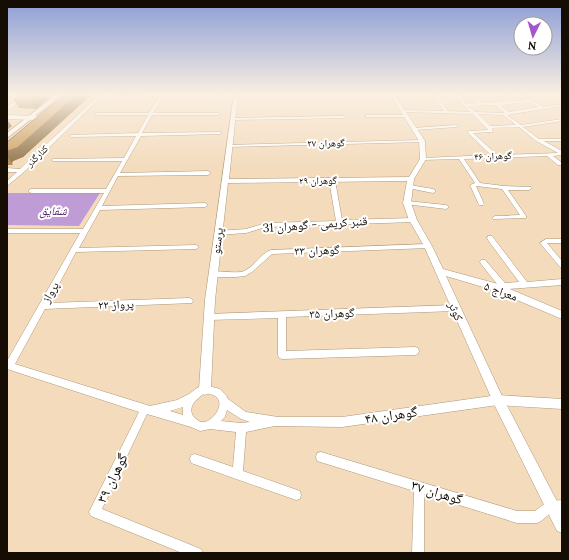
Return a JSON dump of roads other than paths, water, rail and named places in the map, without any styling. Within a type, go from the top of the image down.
[{"type":"main road","points":[[7,136],[32,120]]},
{"type":"main road","points":[[7,143],[32,120]]},
{"type":"street","name":"کنارگذر","points":[[7,184],[75,120]]},
{"type":"street","name":"پرواز","points":[[147,120],[8,366],[191,422]]},
{"type":"street","name":"پرستو","points":[[205,389],[209,317],[233,120]]},
{"type":"street","points":[[409,120],[422,141],[423,159],[410,183],[407,203],[446,207]]},
{"type":"street","points":[[482,120],[491,131],[469,132],[494,156]]},
{"type":"street","name":"گوهران ۴۶","points":[[513,120],[538,140],[562,153]]},
{"type":"street","points":[[489,127],[520,126],[561,120]]},
{"type":"street","points":[[414,129],[455,126]]},
{"type":"street","points":[[71,136],[220,133]]},
{"type":"street","points":[[538,140],[562,140]]},
{"type":"street","name":"گوهران ۲۷","points":[[229,146],[422,141]]},
{"type":"street","name":"گوهران ۴۶","points":[[423,159],[562,153]]},
{"type":"street","points":[[548,154],[560,164]]},
{"type":"street","points":[[460,157],[478,184]]},
{"type":"street","points":[[53,160],[125,159]]},
{"type":"street","points":[[7,170],[22,171]]},
{"type":"street","points":[[116,175],[208,173]]},
{"type":"street","points":[[332,180],[339,221]]},
{"type":"street","name":"گوهران ۲۹","points":[[225,181],[332,180],[410,183]]},
{"type":"street","points":[[410,183],[433,191]]},
{"type":"street","points":[[481,204],[473,185],[478,184],[504,188],[529,188]]},
{"type":"street","points":[[495,218],[524,217],[504,188]]},
{"type":"street","points":[[31,191],[107,191]]},
{"type":"street","name":"کوثر","points":[[407,203],[413,220],[428,246],[498,400],[556,505],[562,526]]},
{"type":"street","points":[[98,208],[205,205]]},
{"type":"street","name":"قنبر کریمی - گوهران 31","points":[[218,233],[246,231],[266,225],[339,221],[413,220]]},
{"type":"street","points":[[7,231],[85,231]]},
{"type":"street","points":[[490,238],[525,285]]},
{"type":"street","points":[[562,241],[544,243],[562,265]]},
{"type":"street","name":"گوهران ۳۳","points":[[214,274],[243,274],[271,252],[428,246]]},
{"type":"street","points":[[74,250],[196,247]]},
{"type":"street","points":[[483,262],[499,287],[562,282]]},
{"type":"street","name":"معراج ۵","points":[[439,271],[499,287],[562,315]]},
{"type":"street","name":"پرواز ۲۲","points":[[42,306],[189,301]]},
{"type":"street","name":"گوهران ۳۵","points":[[209,317],[455,308]]},
{"type":"street","points":[[282,315],[282,355],[415,351]]},
{"type":"street","points":[[145,409],[162,409],[177,405],[191,398],[197,392],[205,389],[214,389],[221,394],[224,402],[222,415],[211,424]]},
{"type":"street","points":[[191,398],[187,406],[187,414],[191,422],[200,426],[211,424],[241,428],[278,422]]},
{"type":"street","name":"گوهران ۴۸","points":[[224,402],[244,416],[278,422],[342,422],[498,400],[562,404]]},
{"type":"street","name":"گوهران ۳۹","points":[[145,409],[95,512],[197,553]]},
{"type":"street","points":[[238,474],[241,428]]},
{"type":"street","name":"گوهران ۳۷","points":[[321,457],[517,517],[537,517],[556,505]]},
{"type":"street","points":[[196,459],[296,494]]},
{"type":"street","points":[[418,553],[419,487]]},
{"type":"park label","name":"شقایق","points":[[53,210]]}]
